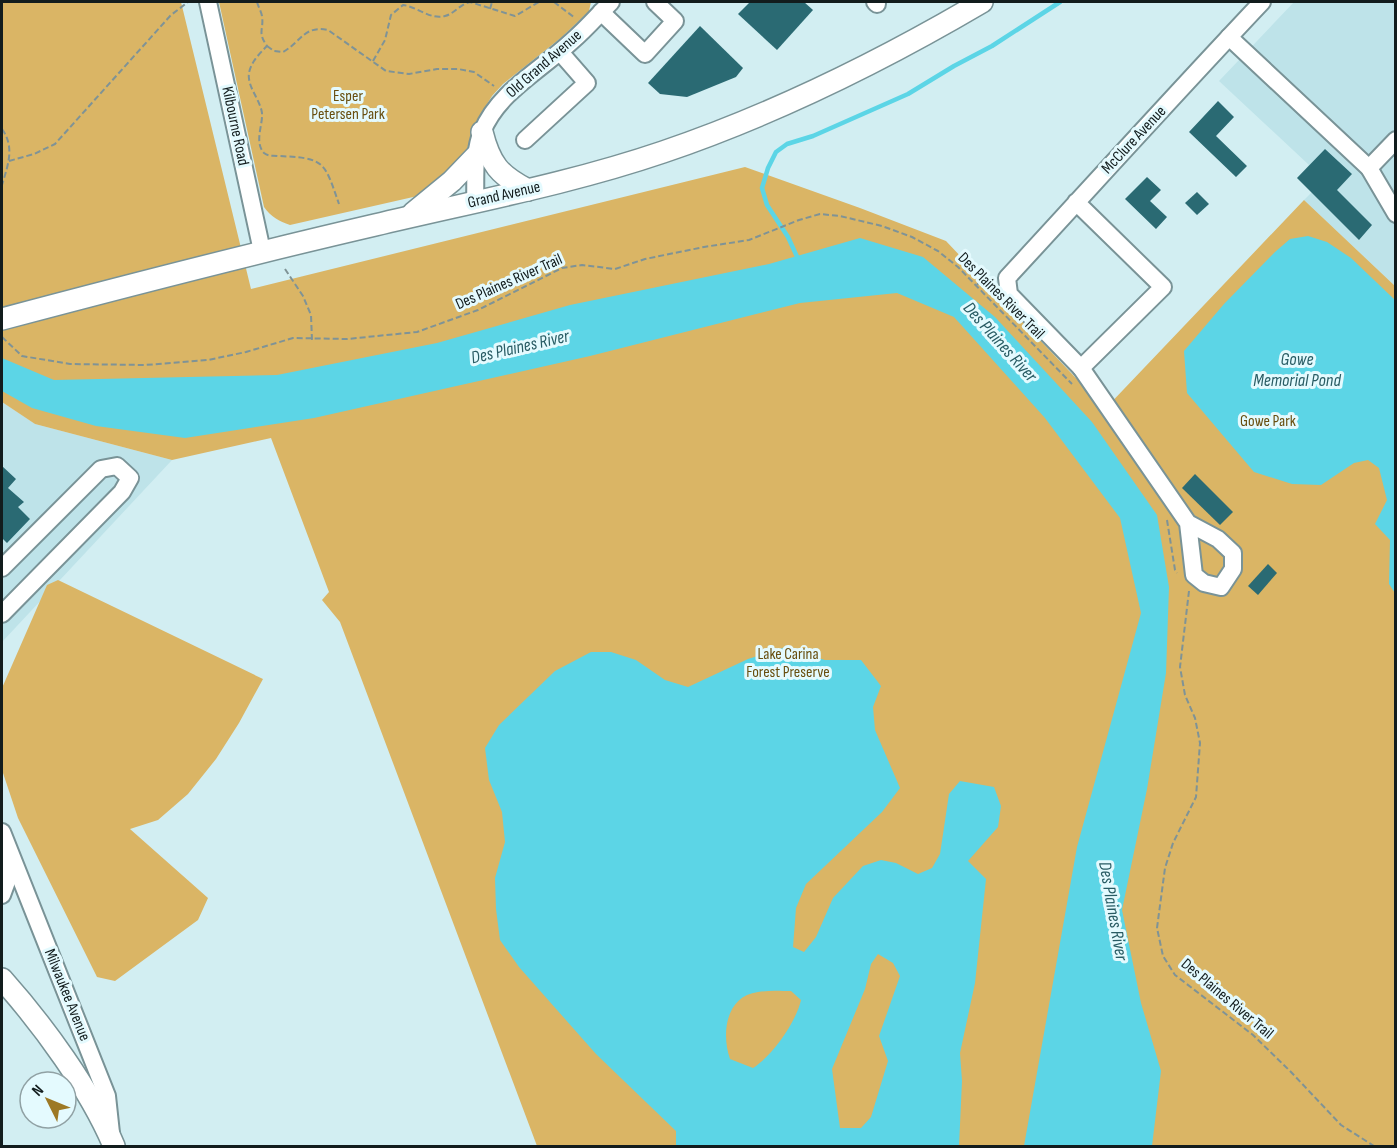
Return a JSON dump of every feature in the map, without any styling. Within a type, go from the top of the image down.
[{"type":"main road","name":"Grand Avenue","points":[[8,317],[262,251],[584,176],[662,152],[753,118],[858,71],[982,2]]},
{"type":"main road","points":[[482,132],[495,167],[508,180],[528,190]]},
{"type":"main road","points":[[408,217],[452,181],[476,156]]},
{"type":"main road","points":[[2,979],[64,1059],[93,1105],[113,1145]]},
{"type":"street","name":"Kilbourne Road","points":[[208,2],[262,251]]},
{"type":"street","points":[[606,7],[645,54],[675,21],[655,2]]},
{"type":"street","name":"McClure Avenue","points":[[1081,368],[1009,294],[1007,278],[1262,2]]},
{"type":"street","name":"Old Grand Avenue","points":[[475,201],[476,156],[482,132],[497,105],[560,52],[606,7]]},
{"type":"street","points":[[1229,37],[1369,168],[1395,214]]},
{"type":"street","points":[[525,140],[587,84],[560,52]]},
{"type":"street","points":[[1369,168],[1395,140]]},
{"type":"street","points":[[1076,202],[1163,287],[1081,368],[1188,523]]},
{"type":"street","points":[[2,568],[101,469],[117,466],[130,478],[122,492],[2,614]]},
{"type":"street","name":"Milwaukee Avenue","points":[[2,832],[107,1096],[113,1145]]},
{"type":"street","name":"Milwaukee Avenue","points":[[2,895],[9,876],[9,851]]},
{"type":"path","points":[[9,161],[34,154],[55,144],[171,15],[188,2]]},
{"type":"path","points":[[257,2],[263,18],[260,33],[267,46],[274,51],[283,52],[306,33],[318,28],[328,30],[386,71],[409,74],[437,69],[474,72],[494,86]]},
{"type":"path","points":[[373,62],[385,40],[391,15],[403,5],[412,6],[437,17],[447,16],[463,3],[470,2],[515,16],[538,2]]},
{"type":"path","points":[[490,9],[492,2]]},
{"type":"path","points":[[554,2],[577,20]]},
{"type":"path","points":[[267,46],[253,62],[249,73],[250,82],[262,113],[260,144],[263,152],[268,156],[306,158],[322,164],[329,175],[339,204]]},
{"type":"path","points":[[2,129],[6,134],[11,153],[2,185]]},
{"type":"path","name":"Des Plaines River Trail","points":[[2,337],[22,356],[70,364],[145,365],[208,360],[293,338],[347,339],[417,332],[478,310],[562,268],[582,265],[615,269],[645,259],[749,240],[820,214],[840,216],[882,226],[912,237],[938,251],[958,267],[1079,391]]},
{"type":"path","points":[[285,269],[303,296],[311,315],[312,340]]},
{"type":"path","points":[[1166,519],[1175,570],[1180,578]]},
{"type":"path","name":"Des Plaines River Trail","points":[[1185,585],[1190,593],[1180,667],[1185,695],[1195,718],[1200,743],[1196,797],[1173,843],[1165,868],[1157,928],[1163,956],[1175,975],[1253,1035],[1341,1125],[1374,1146]]},
{"type":"shaded area","points":[[1294,2],[1395,2],[1395,286],[1304,200],[1312,192],[1297,178],[1309,165],[1219,81]]},
{"type":"shaded area","points":[[2,402],[35,424],[172,460],[2,642]]},
{"type":"green space","name":"Lake Carina Forest Preserve","points":[[2,2],[181,2],[251,289],[745,167],[946,241],[1104,410],[1304,200],[1395,286],[1395,1146],[537,1146],[340,622],[322,600],[329,592],[271,438],[172,460],[35,424],[2,402]]},
{"type":"green space","name":"Esper Petersen Park","points":[[219,2],[591,2],[589,11],[562,37],[503,84],[492,96],[476,122],[467,149],[454,171],[422,195],[290,225],[276,218],[264,207]]},
{"type":"green space","points":[[58,580],[263,679],[216,759],[188,794],[158,820],[130,829],[208,898],[198,920],[115,981],[97,977],[18,818],[2,770],[2,688],[47,585]]},
{"type":"water","name":"Gowe Memorial Pond","points":[[1308,236],[1327,242],[1351,258],[1395,300],[1395,593],[1389,584],[1390,540],[1375,524],[1387,500],[1379,468],[1368,460],[1354,463],[1321,485],[1292,484],[1254,472],[1187,393],[1184,351],[1224,304],[1275,252],[1290,239]]},
{"type":"water","name":"Des Plaines River","points":[[860,238],[923,257],[995,317],[1092,422],[1157,515],[1169,587],[1166,673],[1147,789],[1122,910],[1141,1003],[1161,1071],[1152,1146],[1024,1146],[1077,847],[1141,613],[1120,518],[1045,418],[954,317],[897,293],[800,303],[590,356],[314,418],[185,438],[96,426],[32,408],[2,391],[2,358],[54,380],[277,375],[437,343],[570,305],[769,264]]},
{"type":"water","points":[[783,648],[825,660],[861,660],[881,686],[873,707],[875,730],[900,788],[882,812],[806,884],[796,908],[793,947],[804,952],[816,937],[833,898],[863,866],[881,860],[896,863],[918,874],[932,868],[940,854],[949,794],[960,781],[994,787],[1001,806],[998,827],[968,861],[986,879],[975,983],[960,1053],[962,1081],[959,1146],[676,1146],[676,1131],[596,1054],[519,967],[500,940],[495,878],[505,842],[502,812],[489,780],[485,748],[499,725],[555,671],[591,652],[611,652],[636,660],[665,680],[688,687],[748,659]],"holes":[[[878,954],[893,963],[900,976],[879,1036],[888,1061],[871,1117],[861,1128],[840,1128],[832,1069],[865,989],[871,964]],[[791,991],[801,1000],[789,1028],[776,1047],[753,1068],[730,1059],[726,1027],[733,1008],[739,1000],[758,992]]]},
{"type":"building","points":[[750,2],[804,2],[813,10],[777,50],[738,14]]},
{"type":"building","points":[[700,26],[743,68],[736,77],[687,97],[660,94],[648,83]]},
{"type":"building","points":[[1218,101],[1234,117],[1216,136],[1247,166],[1236,177],[1189,132]]},
{"type":"building","points":[[1325,149],[1352,174],[1337,190],[1372,225],[1359,240],[1297,178]]},
{"type":"building","points":[[1147,177],[1161,190],[1150,201],[1167,217],[1156,229],[1125,199]]},
{"type":"building","points":[[1197,192],[1209,204],[1197,215],[1185,203]]},
{"type":"building","points":[[2,466],[16,479],[8,488],[24,502],[18,507],[30,519],[7,543],[2,538]]},
{"type":"building","points":[[1195,474],[1233,512],[1220,525],[1182,488]]},
{"type":"building","points":[[1268,564],[1277,573],[1258,595],[1248,586]]},
{"type":"waterway","points":[[799,261],[788,237],[767,205],[762,188],[776,152],[787,144],[813,136],[908,94],[992,46],[1060,2]]},
{"type":"park label","name":"Gowe Park","points":[[1268,421]]}]
